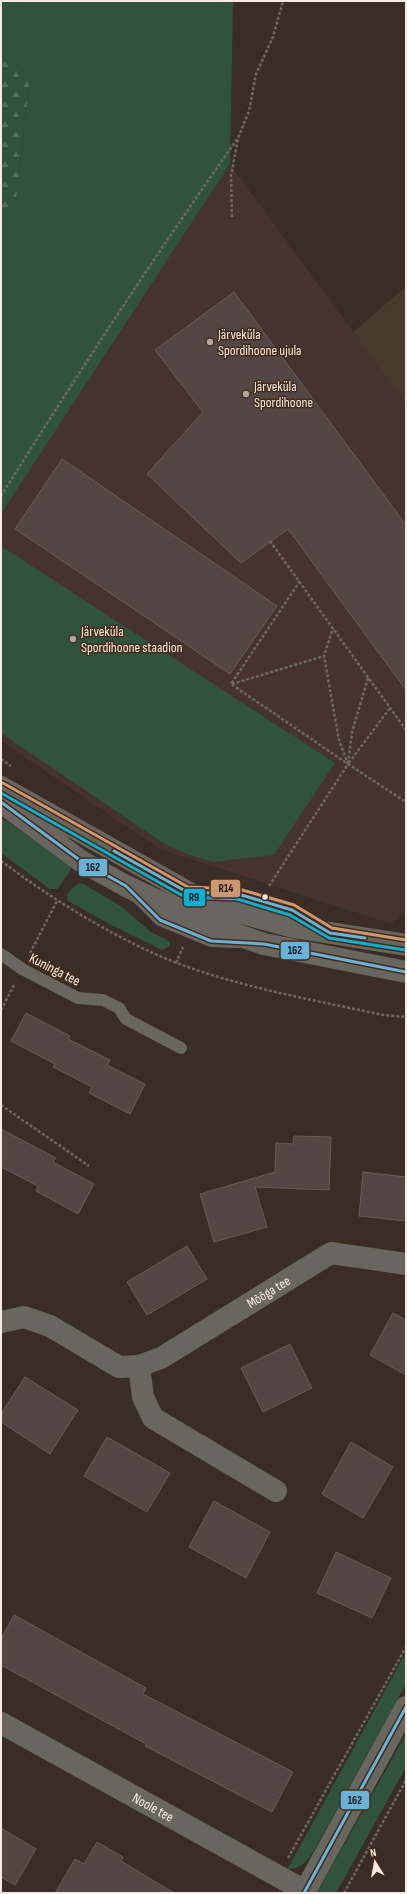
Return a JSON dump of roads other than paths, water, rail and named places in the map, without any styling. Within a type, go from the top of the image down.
[{"type":"street","points":[[1,787],[209,904],[293,927],[406,945]]},
{"type":"street","points":[[1,802],[81,861],[126,886],[206,924],[264,944],[406,972]]},
{"type":"street","name":"Mõõga tee","points":[[1,1322],[24,1317],[50,1326],[120,1367],[139,1366],[161,1358],[331,1253],[406,1264]]},
{"type":"street","points":[[139,1366],[143,1397],[153,1418],[276,1491]]},
{"type":"street","points":[[304,1892],[406,1707]]},
{"type":"street","name":"Noole tee","points":[[1,1723],[278,1876],[304,1892]]},
{"type":"lane","name":"Kuninga tee","points":[[1,954],[22,969],[78,998],[103,1000],[119,1008],[126,1019],[181,1048]]},
{"type":"place","name":"Järveküla Spordihoone ujula","points":[[210,342]]},
{"type":"place","name":"Järveküla Spordihoone","points":[[246,394]]},
{"type":"place","name":"Järveküla Spordihoone staadion","points":[[73,639]]}]
